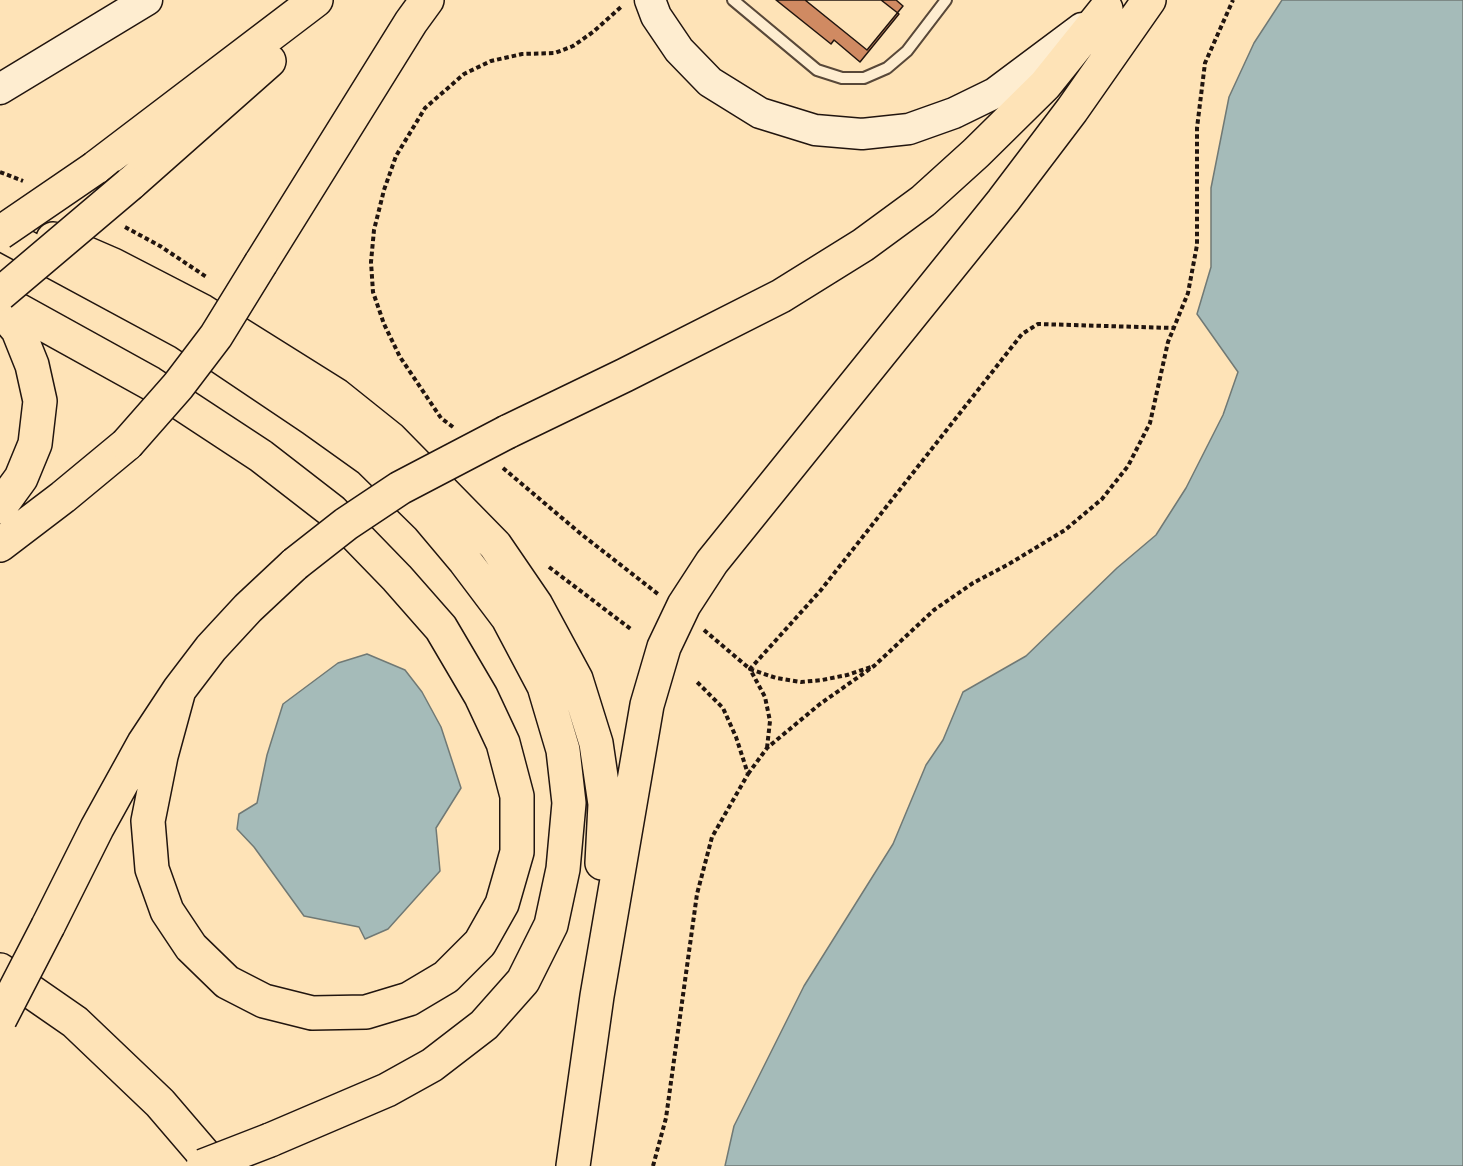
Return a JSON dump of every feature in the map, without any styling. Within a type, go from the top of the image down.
[{"type":"highway","points":[[203,1166],[387,1090],[432,1065],[484,1025],[523,981],[551,925],[563,869],[569,803],[563,750],[544,686],[508,618],[428,517],[369,459],[185,333],[0,233],[95,168],[316,0]]},
{"type":"highway","points":[[0,294],[130,184],[338,0]]},
{"type":"highway","points":[[0,545],[127,444],[191,369],[216,336],[411,22],[427,0]]},
{"type":"highway","points":[[573,1166],[597,996],[647,705],[664,647],[684,605],[712,562],[1003,201],[1072,110],[1149,0]]},
{"type":"highway","points":[[0,1019],[112,800],[144,743],[179,690],[211,648],[248,608],[295,564],[346,524],[400,488],[507,432],[781,296],[863,245],[924,201],[976,153],[1045,85],[1110,5]]},
{"type":"highway","points":[[0,221],[55,240],[114,265],[202,311],[336,395],[391,439],[495,545],[536,605],[576,679],[596,743],[605,804],[597,996]]},
{"type":"highway","points":[[0,300],[150,382],[261,456],[333,511],[441,628],[481,696],[502,743],[517,796],[517,852],[502,904],[480,943],[446,977],[409,999],[366,1012],[312,1013],[264,1001],[227,982],[191,947],[167,911],[152,869],[148,821],[161,756],[179,690]]},
{"type":"highway","points":[[0,309],[18,330],[32,365],[40,401],[35,444],[21,478],[0,507]]},
{"type":"highway","points":[[0,970],[75,1022],[160,1103],[214,1166]]},
{"type":"main road","points":[[0,89],[147,0]]},
{"type":"main road","points":[[650,0],[656,16],[679,50],[710,82],[760,113],[815,130],[862,134],[909,129],[954,113],[995,93],[1110,5]]},
{"type":"lane","points":[[733,0],[817,70],[842,78],[864,78],[887,68],[907,51],[946,0]]},
{"type":"path","points":[[458,432],[441,418],[400,357],[384,324],[374,292],[371,262],[374,230],[384,190],[396,156],[425,108],[464,74],[491,61],[522,54],[555,53],[573,46],[593,32],[629,0]]},
{"type":"path","points":[[653,1166],[666,1118],[697,894],[712,837],[747,774],[767,748],[820,704],[874,666],[934,610],[973,584],[1065,530],[1102,499],[1128,466],[1150,423],[1168,342],[1188,293],[1197,245],[1197,128],[1205,63],[1233,0]]},
{"type":"path","points":[[750,669],[821,590],[1022,333],[1038,324],[1173,328]]},
{"type":"path","points":[[503,468],[581,534],[663,598]]},
{"type":"path","points":[[704,630],[750,669],[777,678],[801,682],[822,680],[874,666]]},
{"type":"path","points":[[750,669],[765,698],[770,721],[767,748]]},
{"type":"path","points":[[697,682],[723,708],[736,737],[747,774]]},
{"type":"water","points":[[1282,0],[1463,0],[1463,1166],[725,1166],[734,1126],[804,986],[893,844],[926,765],[943,740],[963,692],[1026,656],[1117,568],[1156,535],[1186,488],[1223,415],[1238,372],[1197,314],[1211,267],[1211,188],[1229,97],[1254,43]]},
{"type":"water","points":[[367,654],[405,670],[422,692],[441,727],[461,788],[436,828],[440,871],[388,929],[365,939],[359,927],[304,916],[254,847],[237,829],[239,814],[257,803],[267,755],[283,704],[338,663]]},
{"type":"building","points":[[776,0],[881,0],[899,14],[860,62],[834,40],[831,44]]},
{"type":"building","points":[[805,0],[896,0],[903,6],[867,50]]}]
